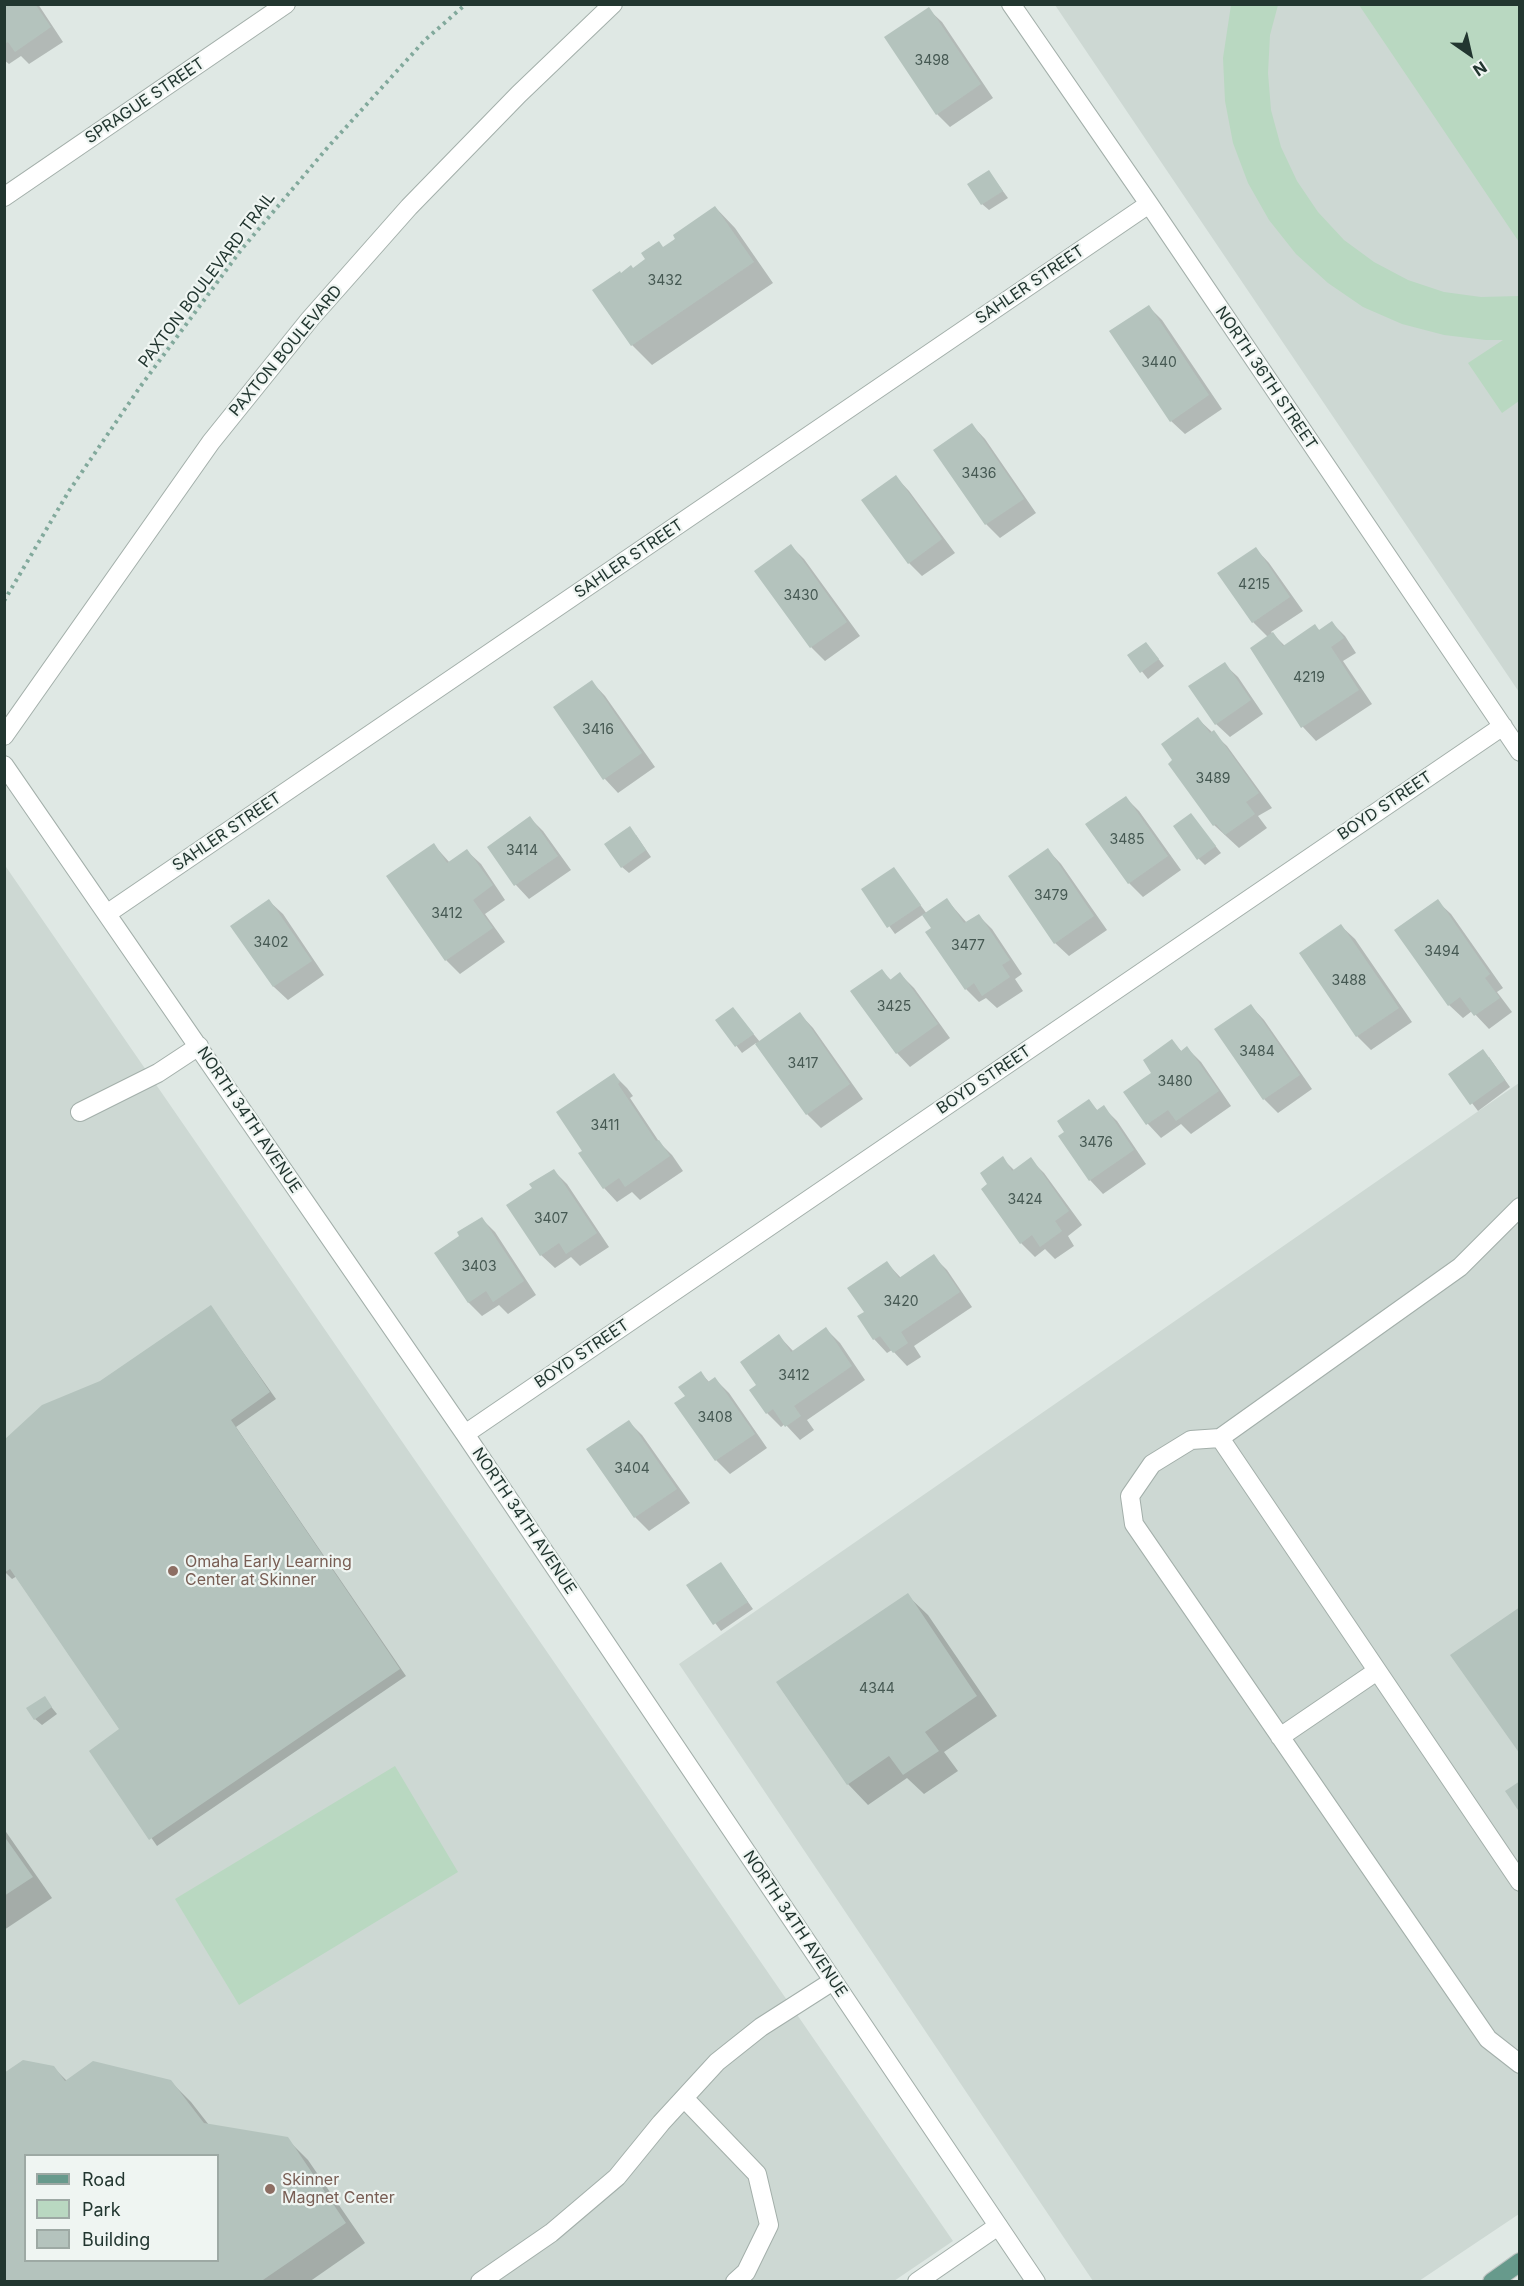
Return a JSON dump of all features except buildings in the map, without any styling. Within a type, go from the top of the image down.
[{"type":"main road","points":[[1492,2282],[1520,2262]]},
{"type":"street","name":"SPRAGUE STREET","points":[[4,197],[286,4]]},
{"type":"street","name":"PAXTON BOULEVARD","points":[[4,736],[211,442],[310,320],[417,199],[519,93],[613,4]]},
{"type":"street","name":"NORTH 36TH STREET","points":[[1011,4],[1520,752]]},
{"type":"street","name":"SAHLER STREET","points":[[108,913],[1149,204]]},
{"type":"street","name":"BOYD STREET","points":[[465,1434],[1503,726]]},
{"type":"street","name":"NORTH 34TH AVENUE","points":[[4,765],[465,1434],[1036,2282]]},
{"type":"street","points":[[80,1112],[166,1068],[199,1046]]},
{"type":"street","points":[[1520,1207],[1460,1267],[1220,1438],[1191,1440],[1152,1464],[1130,1496],[1134,1524],[1280,1737],[1488,2039],[1520,2064]]},
{"type":"street","points":[[1220,1438],[1520,1882]]},
{"type":"street","points":[[1280,1737],[1377,1671]]},
{"type":"street","points":[[480,2282],[551,2233],[616,2177],[717,2062],[761,2027],[832,1981]]},
{"type":"street","points":[[684,2098],[757,2174],[769,2225],[746,2272],[735,2282]]},
{"type":"street","points":[[917,2282],[998,2226]]},
{"type":"path","name":"PAXTON BOULEVARD TRAIL","points":[[4,601],[69,491],[140,387],[241,250],[328,147],[425,40],[466,4]]},
{"type":"shaded area","points":[[1055,5],[1519,5],[1519,692]]},
{"type":"shaded area","points":[[4,864],[953,2241],[894,2281],[5,2281]]},
{"type":"shaded area","points":[[1519,1083],[1519,2214],[1419,2281],[1093,2281],[679,1664]]},
{"type":"green space","points":[[1231,5],[1278,5],[1270,35],[1268,73],[1271,110],[1281,147],[1297,181],[1318,212],[1344,240],[1374,262],[1408,280],[1444,292],[1481,297],[1519,296],[1519,401],[1502,413],[1468,363],[1503,340],[1444,335],[1402,324],[1363,307],[1328,283],[1296,254],[1269,220],[1248,183],[1233,143],[1225,101],[1223,58]]},
{"type":"green space","points":[[1359,5],[1519,5],[1519,242]]},
{"type":"green space","points":[[395,1766],[458,1872],[239,2005],[175,1899]]},
{"type":"place","name":"Omaha Early Learning Center at Skinner","points":[[173,1571]]},
{"type":"place","name":"Skinner Magnet Center","points":[[270,2189]]}]
